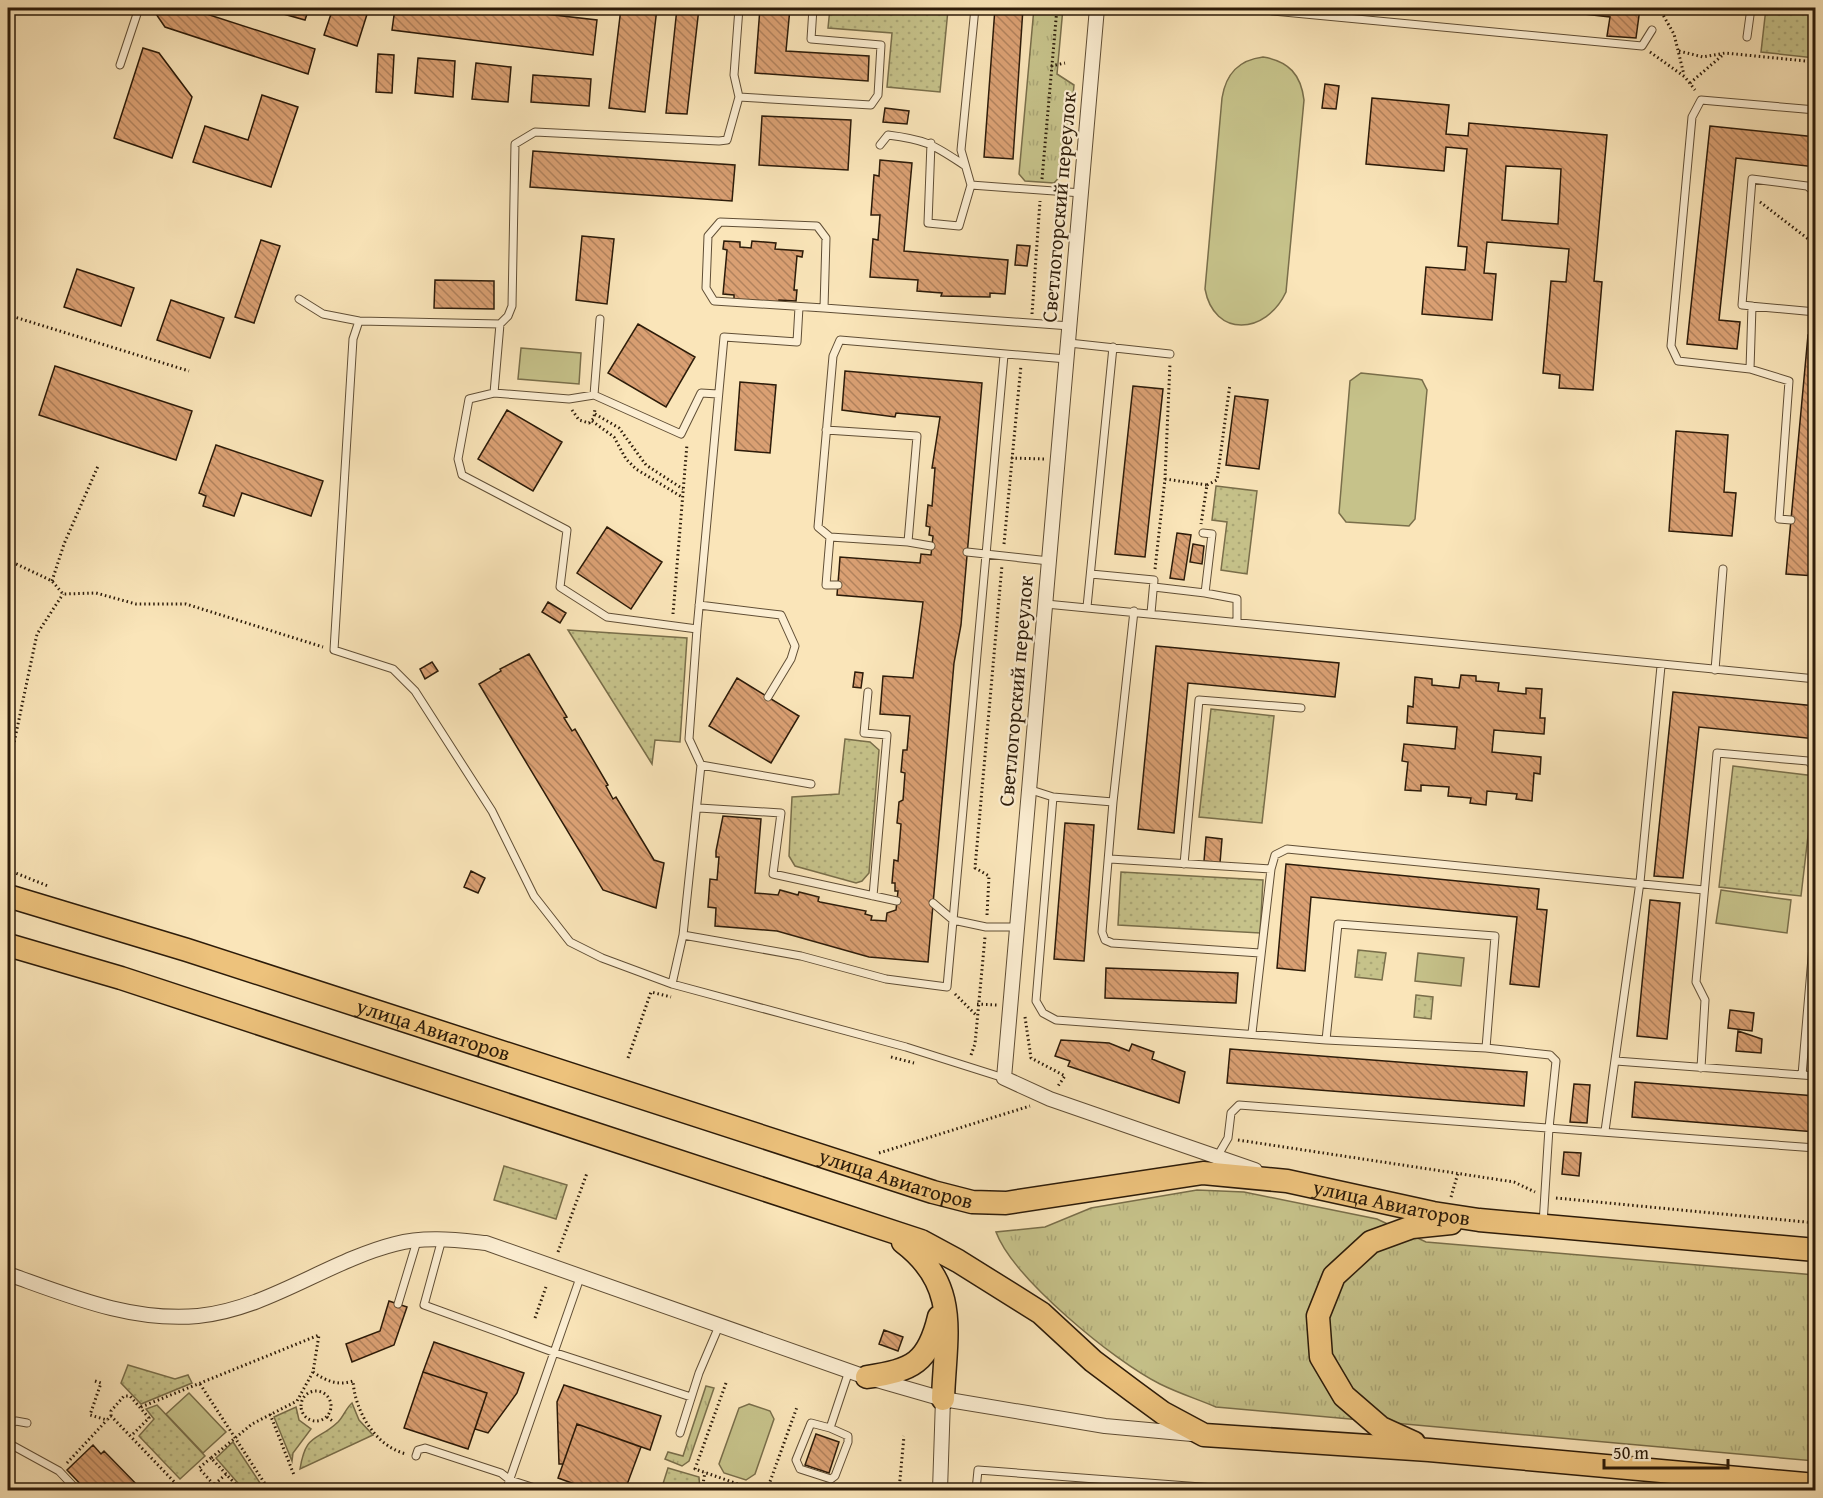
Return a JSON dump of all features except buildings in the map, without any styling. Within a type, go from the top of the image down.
[{"type":"main road","name":"улица Авиаторов","points":[[8,896],[187,950],[933,1192],[972,1202],[1006,1203],[1203,1173],[1287,1181],[1433,1213],[1479,1220],[1815,1250]]},
{"type":"main road","points":[[8,945],[132,982],[921,1241],[958,1261],[1041,1313],[1094,1361],[1133,1391],[1163,1413],[1204,1435],[1429,1450],[1675,1482],[1815,1485]]},
{"type":"main road","points":[[1429,1450],[1381,1428],[1344,1396],[1321,1357],[1318,1316],[1334,1276],[1371,1242],[1412,1227],[1479,1220]]},
{"type":"main road","points":[[887,1230],[926,1262],[941,1286],[948,1323],[943,1399]]},
{"type":"main road","points":[[858,1374],[898,1372],[913,1366],[933,1342],[944,1300]]},
{"type":"street","name":"Светлогорский переулок","points":[[1004,1078],[1097,8]]},
{"type":"street","points":[[1004,1078],[1050,1099],[1287,1181]]},
{"type":"street","points":[[8,1274],[123,1313],[155,1317],[200,1316],[246,1304],[365,1253],[417,1240],[446,1239],[486,1243],[858,1374],[943,1399],[1105,1426],[1204,1435]]},
{"type":"street","points":[[940,1491],[943,1399]]},
{"type":"lane","points":[[120,65],[139,8]]},
{"type":"lane","points":[[494,393],[500,324],[508,316],[512,306],[515,144],[535,132],[727,140],[739,97],[734,75],[739,8]]},
{"type":"lane","points":[[739,97],[871,105],[878,95],[881,45],[811,39],[813,8]]},
{"type":"lane","points":[[931,143],[928,223],[959,226],[971,185],[961,150],[975,8]]},
{"type":"lane","points":[[1242,8],[1642,46],[1652,30]]},
{"type":"lane","points":[[1747,37],[1751,8]]},
{"type":"lane","points":[[1791,520],[1779,519],[1789,381],[1750,369],[1678,361],[1671,346],[1692,117],[1701,100],[1815,110]]},
{"type":"lane","points":[[880,145],[888,135],[931,143],[964,165]]},
{"type":"lane","points":[[1814,312],[1742,306],[1752,179],[1807,186],[1815,193]]},
{"type":"lane","points":[[971,185],[1082,193]]},
{"type":"lane","points":[[824,308],[826,238],[817,226],[720,222],[708,236],[706,288],[714,301],[1070,326]]},
{"type":"lane","points":[[299,299],[323,314],[359,321],[500,324]]},
{"type":"lane","points":[[1750,369],[1752,306]]},
{"type":"lane","points":[[672,984],[683,935],[699,808],[701,765],[689,739],[724,337],[797,342],[799,307]]},
{"type":"lane","points":[[594,395],[600,320]]},
{"type":"lane","points":[[359,321],[352,339],[334,650],[393,669],[415,691],[492,811],[534,896],[570,942],[602,958],[672,984],[947,1059],[1004,1078]]},
{"type":"lane","points":[[932,546],[908,542],[830,537],[818,527],[833,356],[840,340],[1067,359]]},
{"type":"lane","points":[[1069,343],[1170,354]]},
{"type":"lane","points":[[1087,607],[1113,347]]},
{"type":"lane","points":[[683,935],[801,956],[886,979],[947,987],[1004,355]]},
{"type":"lane","points":[[697,629],[672,628],[607,618],[560,587],[567,530],[462,475],[458,459],[469,399],[494,393],[569,399],[594,395],[681,434],[701,393],[718,394]]},
{"type":"lane","points":[[826,430],[917,436],[908,542]]},
{"type":"lane","points":[[1203,533],[1212,534],[1205,592]]},
{"type":"lane","points":[[830,537],[826,585],[838,585]]},
{"type":"lane","points":[[967,552],[1002,558],[1049,561]]},
{"type":"lane","points":[[1715,670],[1722,569]]},
{"type":"lane","points":[[1090,574],[1238,598],[1237,622]]},
{"type":"lane","points":[[1151,613],[1154,584]]},
{"type":"lane","points":[[1046,604],[1134,611],[1661,666],[1815,679]]},
{"type":"lane","points":[[699,605],[781,615],[795,646],[791,659],[768,697]]},
{"type":"lane","points":[[1134,611],[1113,802],[1110,859],[1102,932],[1105,940],[1112,944],[1260,953]]},
{"type":"lane","points":[[1605,1131],[1640,882],[1661,666]]},
{"type":"lane","points":[[868,692],[864,733],[887,735],[873,896]]},
{"type":"lane","points":[[1184,864],[1199,700],[1301,708]]},
{"type":"lane","points":[[1701,1068],[1705,1000],[1696,982],[1717,753],[1808,761],[1815,768]]},
{"type":"lane","points":[[701,765],[811,784]]},
{"type":"lane","points":[[1028,789],[1053,797],[1113,802]]},
{"type":"lane","points":[[1053,797],[1036,1000],[1043,1013],[1056,1020],[1326,1040],[1486,1048],[1555,1057],[1543,1226]]},
{"type":"lane","points":[[699,808],[781,813],[773,874],[897,900]]},
{"type":"lane","points":[[1252,1033],[1270,869],[1275,855],[1287,849],[1704,890]]},
{"type":"lane","points":[[1110,859],[1270,869]]},
{"type":"lane","points":[[933,903],[953,920],[986,927],[1016,927]]},
{"type":"lane","points":[[1802,1075],[1815,911]]},
{"type":"lane","points":[[1326,1040],[1338,924],[1495,936],[1486,1048]]},
{"type":"lane","points":[[1616,1061],[1815,1076]]},
{"type":"lane","points":[[1216,1158],[1228,1138],[1232,1113],[1239,1105],[1815,1148]]},
{"type":"lane","points":[[446,1239],[424,1305],[553,1352],[691,1397]]},
{"type":"lane","points":[[398,1304],[417,1240]]},
{"type":"lane","points":[[506,1491],[581,1275]]},
{"type":"lane","points":[[680,1433],[718,1326]]},
{"type":"lane","points":[[830,1428],[858,1374]]},
{"type":"lane","points":[[8,1425],[16,1421],[27,1423]]},
{"type":"lane","points":[[811,1423],[830,1428],[848,1436],[848,1442],[835,1476],[831,1479],[800,1469],[795,1460],[811,1423]]},
{"type":"lane","points":[[8,1443],[59,1471],[77,1491]]},
{"type":"lane","points":[[416,1456],[418,1450],[425,1448],[501,1473],[510,1480],[541,1491]]},
{"type":"lane","points":[[976,1491],[978,1470],[1241,1491]]},
{"type":"path","points":[[1659,8],[1674,34],[1685,77]]},
{"type":"path","points":[[1642,46],[1685,77],[1701,100]]},
{"type":"path","points":[[1679,51],[1703,57],[1725,53],[1815,62]]},
{"type":"path","points":[[1690,83],[1725,53]]},
{"type":"path","points":[[1051,66],[1065,63]]},
{"type":"path","points":[[1751,195],[1815,245]]},
{"type":"path","points":[[1814,312],[1815,266]]},
{"type":"path","points":[[8,315],[189,371]]},
{"type":"path","points":[[1154,584],[1165,479],[1170,354]]},
{"type":"path","points":[[975,1044],[989,876],[975,868],[1021,362]]},
{"type":"path","points":[[1165,479],[1207,485],[1217,480],[1230,384]]},
{"type":"path","points":[[569,399],[570,406],[579,420],[586,423],[592,421],[595,414],[594,395]]},
{"type":"path","points":[[595,414],[619,428],[626,435],[635,453],[651,469],[682,489]]},
{"type":"path","points":[[592,421],[609,432],[617,441],[626,459],[646,476],[682,497]]},
{"type":"path","points":[[672,628],[687,442],[681,434]]},
{"type":"path","points":[[617,441],[626,435]]},
{"type":"path","points":[[626,459],[635,453]]},
{"type":"path","points":[[52,581],[64,544],[98,466]]},
{"type":"path","points":[[646,476],[651,469]]},
{"type":"path","points":[[1203,533],[1201,530],[1207,485]]},
{"type":"path","points":[[8,560],[52,581],[63,594]]},
{"type":"path","points":[[63,594],[96,593],[136,604],[186,604],[334,650]]},
{"type":"path","points":[[8,748],[14,743],[36,634],[63,594]]},
{"type":"path","points":[[8,870],[49,887]]},
{"type":"path","points":[[947,987],[977,1015]]},
{"type":"path","points":[[627,1058],[651,992]]},
{"type":"path","points":[[977,1004],[1006,1005]]},
{"type":"path","points":[[871,1150],[882,1154],[1050,1099],[1065,1076],[1031,1058],[1024,1006]]},
{"type":"path","points":[[1228,1138],[1514,1182],[1545,1197],[1815,1223]]},
{"type":"path","points":[[558,1252],[586,1173]]},
{"type":"path","points":[[1450,1200],[1458,1173]]},
{"type":"path","points":[[535,1318],[547,1284]]},
{"type":"path","points":[[141,1407],[319,1335],[313,1372],[303,1396],[300,1407],[306,1418],[317,1421],[327,1417],[332,1406],[328,1396],[317,1390],[303,1396],[285,1408],[270,1414],[234,1436],[199,1468],[214,1485]]},
{"type":"path","points":[[313,1372],[325,1380],[343,1384],[353,1381],[357,1406],[370,1428],[397,1451],[416,1456]]},
{"type":"path","points":[[95,1381],[101,1383],[90,1415],[107,1420]]},
{"type":"path","points":[[726,1383],[695,1469],[755,1491]]},
{"type":"path","points":[[201,1384],[269,1491]]},
{"type":"path","points":[[59,1471],[111,1416],[111,1411],[128,1395],[149,1418],[131,1436]]},
{"type":"path","points":[[767,1491],[797,1407]]},
{"type":"path","points":[[270,1414],[294,1475]]},
{"type":"path","points":[[111,1416],[182,1491]]},
{"type":"path","points":[[327,1417],[334,1422]]},
{"type":"path","points":[[899,1491],[904,1436]]},
{"type":"path","points":[[211,1458],[241,1491]]},
{"type":"path","points":[[702,1491],[705,1472]]},
{"type":"path","points":[[208,1491],[226,1474]]},
{"type":"green space","points":[[830,8],[948,10],[940,92],[887,87],[892,33],[828,28]]},
{"type":"green space","points":[[1034,8],[1063,8],[1057,74],[1074,85],[1066,170],[1054,183],[1025,181],[1019,174]]},
{"type":"green space","points":[[1766,8],[1815,8],[1815,58],[1761,52]]},
{"type":"green space","points":[[1263,57],[1280,62],[1297,76],[1304,100],[1286,292],[1266,317],[1254,323],[1241,325],[1229,323],[1219,316],[1210,305],[1205,289],[1224,89],[1235,69],[1247,61]]},
{"type":"green space","points":[[521,348],[581,353],[579,384],[518,379]]},
{"type":"green space","points":[[1361,373],[1422,380],[1427,390],[1415,519],[1409,526],[1346,522],[1339,513],[1350,381]]},
{"type":"green space","points":[[1216,486],[1257,491],[1247,574],[1221,570],[1227,522],[1212,520]]},
{"type":"green space","points":[[568,630],[687,638],[680,742],[655,740],[652,764]]},
{"type":"green space","points":[[1211,709],[1274,716],[1262,823],[1199,817]]},
{"type":"green space","points":[[845,739],[870,742],[879,750],[869,873],[862,881],[856,883],[795,866],[789,856],[792,797],[839,794]]},
{"type":"green space","points":[[1733,766],[1815,776],[1801,896],[1719,887]]},
{"type":"green space","points":[[1121,872],[1263,880],[1260,933],[1118,925]]},
{"type":"green space","points":[[1721,890],[1791,900],[1787,933],[1716,923]]},
{"type":"green space","points":[[1358,950],[1386,953],[1382,980],[1355,977]]},
{"type":"green space","points":[[1418,953],[1464,958],[1461,986],[1415,981]]},
{"type":"green space","points":[[1416,995],[1433,997],[1431,1019],[1414,1017]]},
{"type":"green space","points":[[504,1166],[567,1185],[556,1219],[494,1200]]},
{"type":"green space","points":[[1197,1190],[1244,1192],[1377,1219],[1426,1242],[1815,1275],[1815,1461],[1216,1407],[1160,1384],[1093,1338],[1043,1295],[1006,1251],[996,1232],[1045,1227],[1091,1208]]},
{"type":"green space","points":[[128,1365],[175,1379],[188,1375],[192,1383],[141,1404],[121,1383]]},
{"type":"green space","points":[[706,1386],[714,1388],[689,1461],[682,1466],[665,1459],[668,1452],[683,1456]]},
{"type":"green space","points":[[189,1393],[226,1432],[203,1453],[166,1414]]},
{"type":"green space","points":[[352,1403],[359,1420],[373,1435],[300,1469],[302,1457],[309,1443],[338,1422]]},
{"type":"green space","points":[[749,1404],[770,1411],[774,1419],[755,1474],[746,1480],[724,1473],[719,1464],[739,1408]]},
{"type":"green space","points":[[157,1405],[205,1456],[180,1479],[139,1436],[154,1419],[146,1409]]},
{"type":"green space","points":[[296,1407],[299,1420],[311,1429],[293,1453],[292,1461],[274,1417]]},
{"type":"green space","points":[[233,1442],[264,1489],[244,1490],[216,1458]]},
{"type":"green space","points":[[668,1468],[699,1477],[700,1490],[661,1490]]}]
